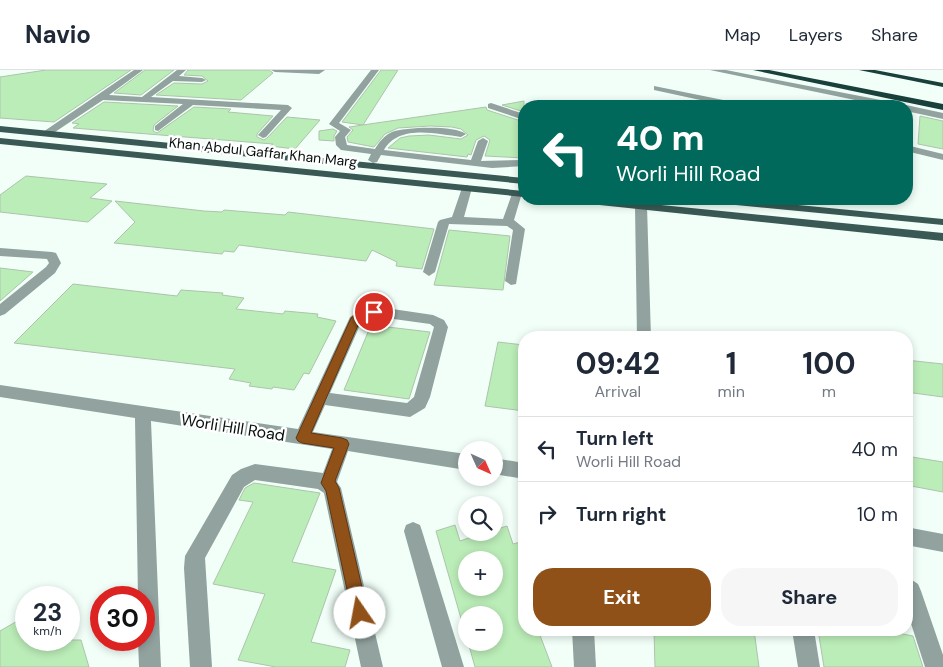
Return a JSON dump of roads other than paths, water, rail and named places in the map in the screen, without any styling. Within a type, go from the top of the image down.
[{"type":"highway","points":[[757,70],[908,100]]},
{"type":"highway","points":[[863,70],[943,85]]},
{"type":"highway","points":[[913,101],[943,107]]},
{"type":"main road","name":"Khan Abdul Gaffar Khan Marg","points":[[0,129],[518,180]]},
{"type":"main road","name":"Khan Abdul Gaffar Khan Marg","points":[[0,141],[518,194]]},
{"type":"main road","points":[[631,205],[943,237]]},
{"type":"main road","points":[[767,205],[943,222]]},
{"type":"street","points":[[46,134],[140,70]]},
{"type":"street","points":[[144,99],[182,70]]},
{"type":"street","points":[[275,70],[319,72],[321,70]]},
{"type":"street","points":[[375,70],[334,124],[346,130],[340,137],[341,145],[344,148],[492,165],[503,162],[518,163]]},
{"type":"street","points":[[714,70],[866,100]]},
{"type":"street","points":[[171,78],[202,80]]},
{"type":"street","points":[[656,88],[711,100]]},
{"type":"street","points":[[101,96],[288,108],[263,135]]},
{"type":"street","points":[[158,128],[191,102]]},
{"type":"street","points":[[491,106],[518,115]]},
{"type":"street","points":[[913,110],[943,116]]},
{"type":"street","points":[[370,166],[385,141],[401,133],[418,130],[461,134]]},
{"type":"street","points":[[475,163],[484,141]]},
{"type":"street","points":[[913,150],[943,157]]},
{"type":"street","points":[[457,220],[467,188]]},
{"type":"street","points":[[508,223],[518,199]]},
{"type":"street","points":[[641,206],[644,331]]},
{"type":"street","points":[[429,272],[443,224],[447,220],[508,223],[514,224],[519,229],[511,281]]},
{"type":"street","points":[[0,252],[52,256],[55,263],[51,270],[0,311]]},
{"type":"street","points":[[302,438],[355,320],[364,313],[374,312],[433,320],[440,323],[441,327],[422,397],[415,407],[410,410],[320,398]]},
{"type":"street","name":"Worli Hill Road","points":[[0,391],[458,461]]},
{"type":"street","points":[[143,413],[150,667]]},
{"type":"street","points":[[328,483],[342,444]]},
{"type":"street","points":[[503,468],[518,470]]},
{"type":"street","points":[[202,667],[194,568],[195,556],[238,481],[255,472],[328,483],[332,488],[372,667]]},
{"type":"street","points":[[412,531],[453,667]]},
{"type":"street","points":[[913,537],[943,542]]},
{"type":"street","points":[[913,597],[936,667]]},
{"type":"street","points":[[583,636],[585,667]]},
{"type":"street","points":[[804,636],[809,667]]}]
